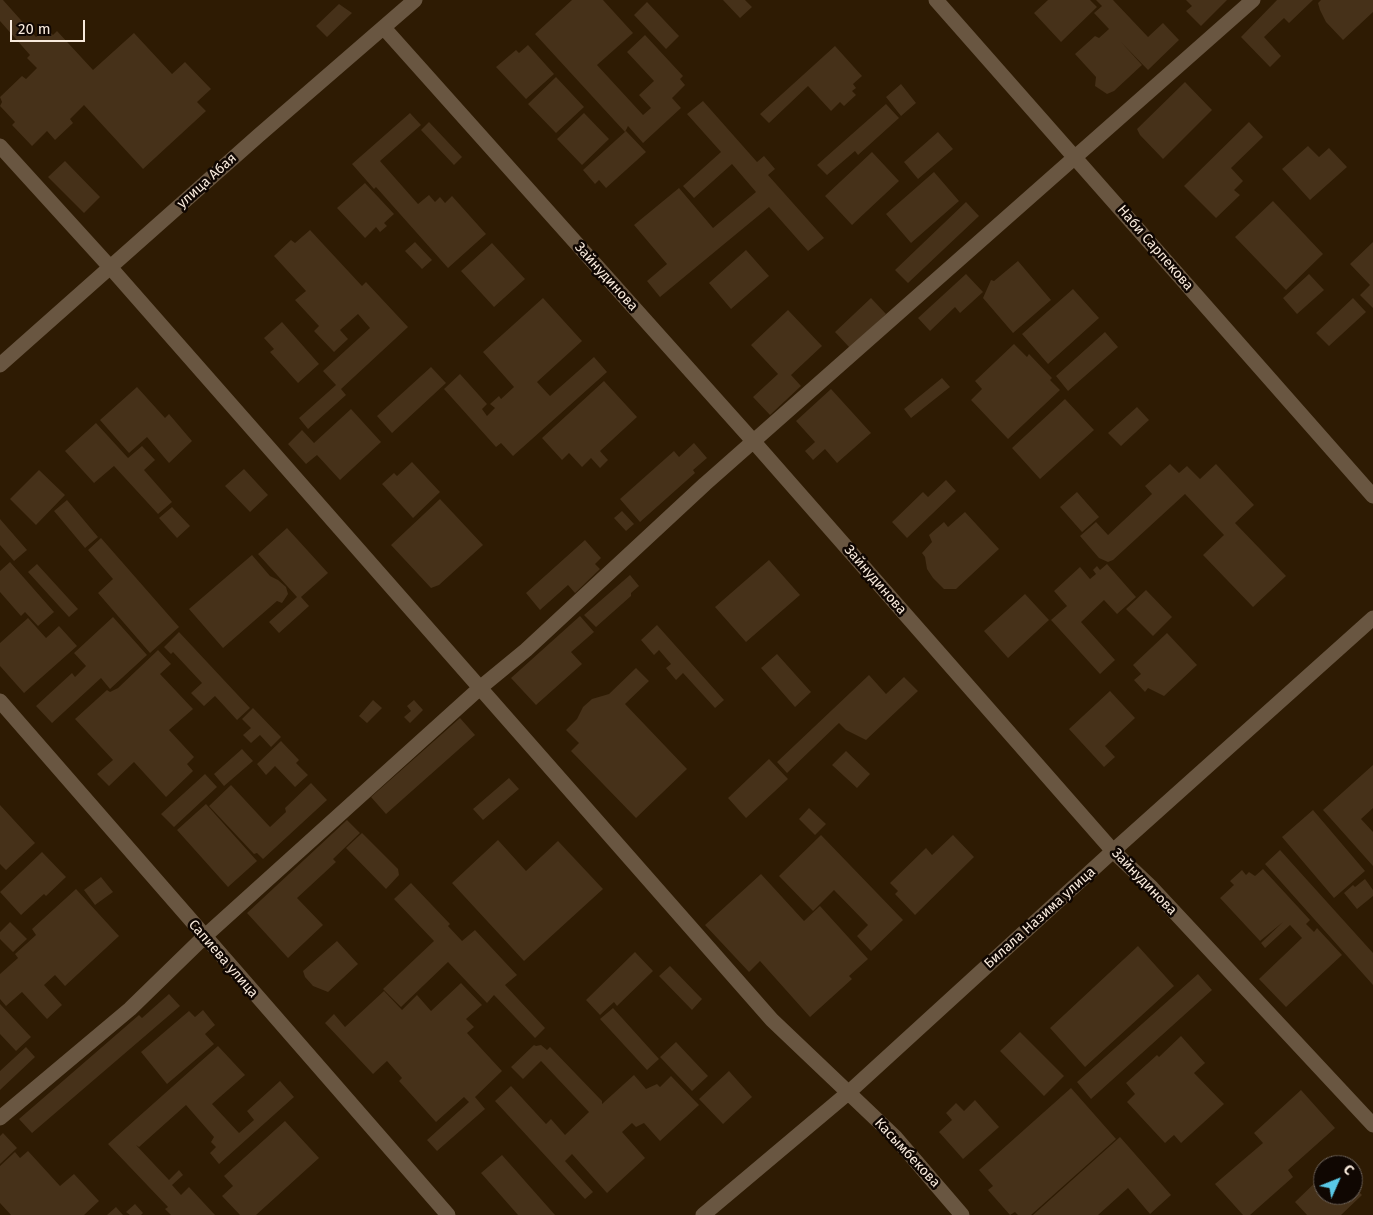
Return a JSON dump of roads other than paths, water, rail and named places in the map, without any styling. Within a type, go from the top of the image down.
[{"type":"street","name":"улица Абая","points":[[0,365],[258,136],[415,0]]},
{"type":"street","name":"Наби Сарпекова","points":[[936,0],[1373,496]]},
{"type":"street","points":[[0,1118],[130,1009],[204,937],[481,687],[526,650],[705,484],[1253,0]]},
{"type":"street","name":"Зайнудинова","points":[[384,28],[754,442],[1114,851],[1152,888],[1373,1124]]},
{"type":"street","name":"Касымбекова","points":[[0,146],[110,267],[481,687],[772,1020],[895,1137],[962,1215]]},
{"type":"street","name":"Билала Назима улица","points":[[703,1215],[848,1093],[1373,618]]},
{"type":"street","name":"Сапиева улица","points":[[0,701],[448,1215]]}]
